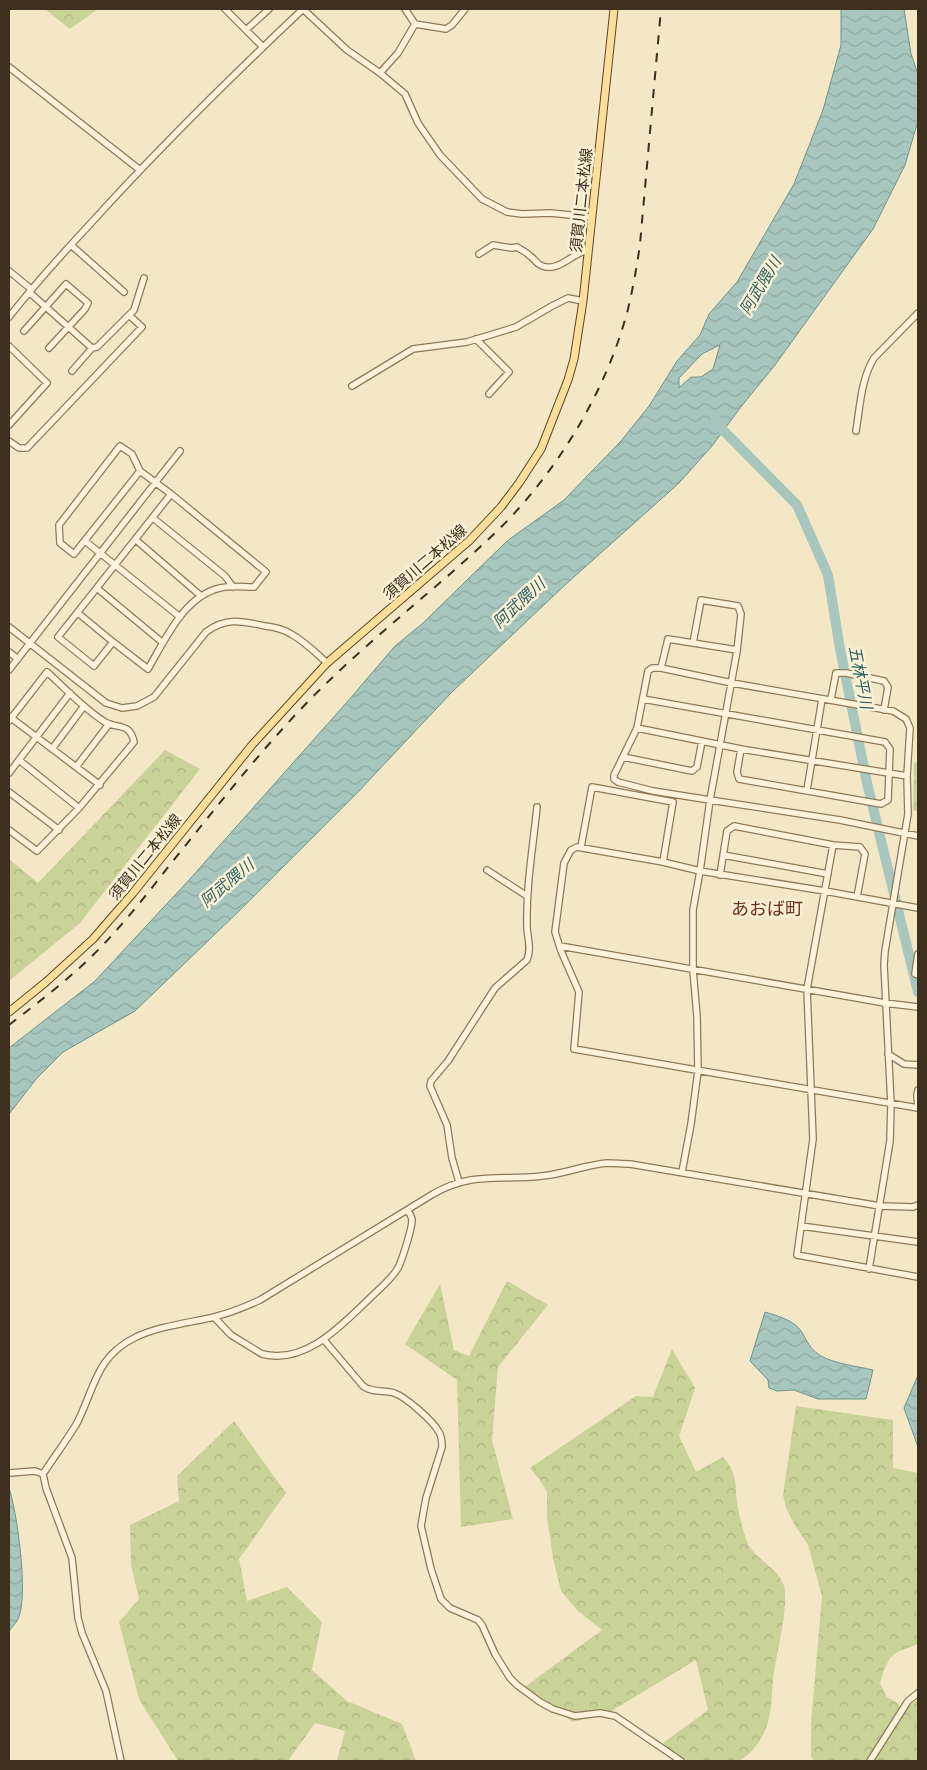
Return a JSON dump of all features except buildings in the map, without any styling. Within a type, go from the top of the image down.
[{"type":"main road","name":"須賀川二本松線","points":[[9,1012],[46,982],[93,939],[252,745],[327,663],[470,540],[492,518],[520,483],[541,449],[568,380],[574,359],[583,301],[614,9]]},
{"type":"street","points":[[225,9],[263,47]]},
{"type":"street","points":[[246,30],[269,9]]},
{"type":"street","points":[[9,317],[30,290],[140,170],[302,9],[348,50],[405,94],[418,123],[440,155],[482,199],[507,212],[522,214],[550,213],[592,217]]},
{"type":"street","points":[[405,9],[415,24],[446,29],[466,9]]},
{"type":"street","points":[[380,73],[398,53],[415,24]]},
{"type":"street","points":[[9,67],[140,170]]},
{"type":"street","points":[[71,245],[124,292]]},
{"type":"street","points":[[480,254],[492,245],[517,248],[531,256],[537,264],[543,267],[558,267],[580,252],[588,250]]},
{"type":"street","points":[[9,271],[92,348]]},
{"type":"street","points":[[72,371],[92,348],[97,347],[134,310],[144,278]]},
{"type":"street","points":[[24,331],[66,284],[88,303],[85,309],[49,348]]},
{"type":"street","points":[[352,386],[412,349],[476,340],[516,327],[568,298],[583,301]]},
{"type":"street","points":[[856,431],[866,373],[870,364],[918,313]]},
{"type":"street","points":[[9,441],[19,448],[27,448],[68,402],[90,382],[142,327],[129,315]]},
{"type":"street","points":[[476,340],[509,372],[489,394]]},
{"type":"street","points":[[9,346],[47,383],[9,425]]},
{"type":"street","points":[[78,613],[148,670],[186,608],[200,596],[220,588],[254,587],[266,572],[140,471],[132,454],[120,446],[60,525],[60,543],[74,554],[140,471]]},
{"type":"street","points":[[9,670],[180,451]]},
{"type":"street","points":[[113,642],[94,666],[58,638],[171,494]]},
{"type":"street","points":[[153,518],[225,576],[233,587]]},
{"type":"street","points":[[136,540],[200,596]]},
{"type":"street","points":[[85,541],[180,617]]},
{"type":"street","points":[[98,589],[164,643]]},
{"type":"street","points":[[682,1172],[698,1071],[697,1016],[693,970],[693,910],[710,800],[737,650],[741,614],[738,606],[704,599],[700,602],[693,643]]},
{"type":"street","points":[[9,627],[106,703],[122,708],[137,706],[154,696],[206,632],[215,625],[229,621],[246,621],[277,628],[291,634],[310,647],[327,663]]},
{"type":"street","points":[[661,668],[668,639],[737,650]]},
{"type":"street","points":[[9,652],[18,659]]},
{"type":"street","points":[[869,1269],[876,1237],[890,1141],[885,951],[906,834],[909,725],[906,719],[893,711],[661,668],[649,669],[637,728],[614,775],[618,782],[653,791],[840,820],[906,834],[918,836]]},
{"type":"street","points":[[9,830],[38,851],[60,830],[100,785],[134,742],[133,735],[123,726],[109,724],[93,714],[47,672],[10,718],[100,785]]},
{"type":"street","points":[[831,699],[836,673],[846,673],[887,684],[884,710]]},
{"type":"street","points":[[9,773],[70,692]]},
{"type":"street","points":[[643,699],[885,742],[890,749],[888,800],[881,804],[739,779],[737,772],[741,749]]},
{"type":"street","points":[[807,790],[822,699]]},
{"type":"street","points":[[52,748],[84,706]]},
{"type":"street","points":[[76,767],[109,724]]},
{"type":"street","points":[[637,728],[741,749],[907,776]]},
{"type":"street","points":[[624,757],[692,771],[698,767],[702,741]]},
{"type":"street","points":[[19,760],[79,808]]},
{"type":"street","points":[[581,847],[592,787],[673,802],[663,862]]},
{"type":"street","points":[[9,792],[60,830]]},
{"type":"street","points":[[459,1182],[452,1158],[447,1125],[430,1086],[431,1081],[448,1062],[495,988],[527,960],[529,944],[527,924],[528,896],[538,807]]},
{"type":"street","points":[[720,875],[727,831],[734,826],[833,845],[860,847],[865,854],[857,897]]},
{"type":"street","points":[[833,845],[807,989],[813,1139],[797,1255],[918,1277]]},
{"type":"street","points":[[918,908],[700,872],[663,862],[576,847],[571,850],[564,863],[555,932],[579,992],[574,1049],[918,1108],[918,1090]]},
{"type":"street","points":[[723,855],[828,874]]},
{"type":"street","points":[[487,870],[528,896]]},
{"type":"street","points":[[560,946],[885,1004],[918,1008]]},
{"type":"street","points":[[918,954],[916,974],[918,975]]},
{"type":"street","points":[[888,1054],[904,1064],[918,1065]]},
{"type":"street","points":[[120,1761],[106,1690],[82,1633],[78,1618],[72,1558],[46,1488],[43,1474],[76,1425],[98,1374],[118,1349],[135,1338],[156,1330],[214,1317],[241,1309],[260,1300],[448,1186],[459,1182],[486,1178],[542,1176],[606,1163],[630,1164],[880,1206],[914,1207],[918,1205]]},
{"type":"street","points":[[214,1317],[231,1335],[267,1356],[295,1354],[324,1340],[397,1270],[412,1220],[408,1210]]},
{"type":"street","points":[[801,1226],[918,1242]]},
{"type":"street","points":[[324,1340],[363,1386],[369,1390],[396,1393],[439,1431],[442,1448],[426,1498],[421,1526],[431,1569],[439,1595],[445,1604],[455,1611],[478,1620],[495,1654],[510,1678],[540,1702],[565,1714],[575,1716],[600,1713],[615,1716],[681,1761]]},
{"type":"street","points":[[9,1473],[35,1472],[43,1474]]},
{"type":"street","points":[[870,1761],[908,1701],[918,1693]]},
{"type":"green space","points":[[45,9],[98,9],[70,29]]},
{"type":"green space","points":[[165,750],[200,769],[80,923],[9,981],[9,859],[38,883]]},
{"type":"green space","points":[[914,762],[918,763],[918,812],[913,810]]},
{"type":"green space","points":[[507,1281],[548,1305],[498,1367],[492,1440],[513,1519],[461,1527],[457,1380],[405,1344],[440,1284],[454,1350],[469,1356]]},
{"type":"green space","points":[[672,1349],[695,1388],[679,1436],[696,1472],[723,1457],[728,1462],[735,1478],[737,1502],[749,1546],[776,1573],[784,1586],[784,1616],[768,1721],[764,1733],[756,1746],[740,1760],[736,1761],[680,1761],[663,1743],[708,1710],[696,1660],[608,1713],[573,1722],[532,1696],[518,1692],[602,1630],[578,1611],[561,1591],[553,1558],[547,1517],[547,1492],[530,1468],[636,1396],[653,1397]]},
{"type":"green space","points":[[796,1406],[893,1420],[893,1468],[918,1473],[918,1644],[897,1652],[890,1658],[880,1683],[886,1696],[897,1703],[903,1711],[918,1699],[918,1761],[814,1761],[811,1756],[811,1723],[822,1596],[808,1545],[786,1508],[783,1495]]},
{"type":"green space","points":[[234,1421],[286,1493],[239,1559],[247,1601],[287,1587],[322,1622],[312,1670],[347,1701],[402,1724],[416,1761],[337,1761],[345,1731],[315,1723],[288,1761],[178,1761],[139,1699],[119,1622],[139,1599],[131,1565],[130,1525],[179,1501],[177,1476]]},
{"type":"water","name":"阿武隈川","points":[[841,9],[904,9],[911,54],[918,74],[918,121],[905,165],[873,229],[775,365],[712,446],[679,483],[565,585],[452,692],[358,792],[237,913],[135,1011],[63,1052],[37,1078],[9,1114],[9,1048],[95,981],[189,880],[395,646],[422,624],[507,541],[564,500],[621,441],[649,406],[677,361],[700,335],[709,314],[737,282],[794,184],[823,110],[841,45]],"holes":[[[720,345],[713,369],[701,377],[691,377],[679,388],[679,378],[702,354]]]},
{"type":"water","points":[[765,1312],[784,1318],[798,1327],[812,1348],[821,1356],[840,1363],[873,1370],[866,1399],[818,1399],[794,1390],[777,1391],[769,1388],[768,1380],[750,1361]]},
{"type":"water","points":[[918,1375],[918,1447],[904,1408]]},
{"type":"water","points":[[9,1488],[21,1554],[22,1592],[18,1619],[9,1631]]},
{"type":"waterway","name":"五林平川","points":[[716,420],[722,429],[797,505],[828,575],[840,649],[867,783],[918,992]]},
{"type":"railway","points":[[9,1025],[69,977],[99,949],[140,902],[216,807],[298,712],[353,658],[450,574],[503,525],[530,496],[566,447],[582,421],[609,366],[630,301],[640,244],[661,9]]},
{"type":"district","name":"あおば町","points":[[767,907]]}]
